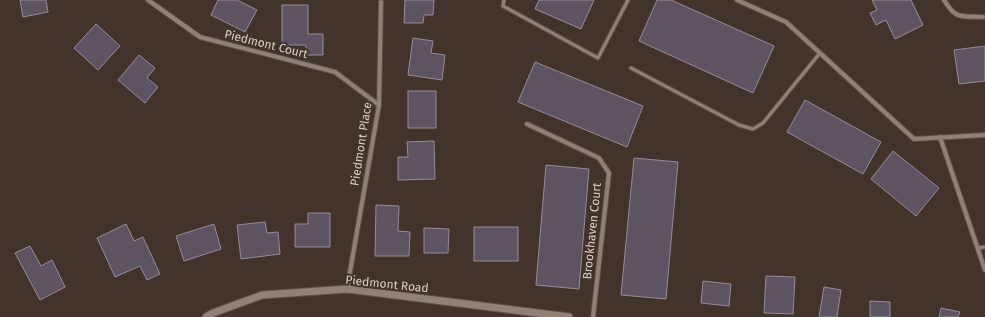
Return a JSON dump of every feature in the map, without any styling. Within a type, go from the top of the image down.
[{"type":"street","name":"Piedmont Court","points":[[148,0],[200,37],[335,72],[379,105]]},
{"type":"street","points":[[737,0],[786,22],[914,139],[985,135]]},
{"type":"street","points":[[944,0],[951,11],[959,16],[983,18]]},
{"type":"street","name":"Piedmont Place","points":[[346,289],[379,105],[381,2]]},
{"type":"street","name":"Brookhaven Court","points":[[527,124],[599,158],[609,173],[593,317]]},
{"type":"street","points":[[940,137],[985,270]]},
{"type":"street","name":"Piedmont Road","points":[[206,317],[262,295],[346,289],[569,317]]},
{"type":"lane","points":[[504,0],[503,6],[598,58],[628,0]]},
{"type":"lane","points":[[631,68],[739,125],[753,129],[763,123],[820,53]]},
{"type":"lane","points":[[978,248],[985,247]]},
{"type":"building","points":[[20,0],[46,0],[48,12],[23,17]]},
{"type":"building","points":[[218,0],[237,0],[257,10],[245,32],[211,15]]},
{"type":"building","points":[[405,0],[434,0],[433,15],[424,15],[423,23],[404,23]]},
{"type":"building","points":[[539,0],[594,0],[581,29],[535,9]]},
{"type":"building","points":[[657,0],[671,0],[774,46],[753,93],[639,41]]},
{"type":"building","points":[[872,0],[911,0],[923,25],[895,39],[886,20],[876,25],[870,13],[877,10]]},
{"type":"building","points":[[282,5],[308,5],[308,34],[323,34],[323,55],[306,55],[306,45],[282,45]]},
{"type":"building","points":[[96,24],[120,46],[98,70],[74,48]]},
{"type":"building","points":[[413,38],[433,41],[431,53],[445,55],[442,80],[408,75]]},
{"type":"building","points":[[985,46],[985,81],[959,84],[954,50]]},
{"type":"building","points":[[139,55],[155,68],[147,78],[158,87],[145,103],[118,80]]},
{"type":"building","points":[[535,62],[643,106],[627,147],[518,102]]},
{"type":"building","points":[[408,91],[436,91],[436,128],[408,128]]},
{"type":"building","points":[[805,100],[881,142],[863,174],[787,132]]},
{"type":"building","points":[[434,141],[435,179],[398,180],[398,157],[408,157],[407,142]]},
{"type":"building","points":[[893,151],[939,188],[916,216],[871,179]]},
{"type":"building","points":[[634,158],[678,162],[666,299],[621,295]]},
{"type":"building","points":[[546,165],[589,169],[579,289],[536,285]]},
{"type":"building","points":[[376,205],[399,206],[398,231],[410,232],[409,256],[375,256]]},
{"type":"building","points":[[308,213],[330,213],[330,247],[295,247],[295,224],[308,224]]},
{"type":"building","points":[[265,222],[267,233],[278,232],[280,254],[241,259],[237,225]]},
{"type":"building","points":[[126,224],[134,241],[143,237],[160,274],[147,280],[140,266],[115,277],[97,238]]},
{"type":"building","points":[[214,224],[221,249],[184,261],[176,236]]},
{"type":"building","points":[[474,227],[518,227],[518,261],[474,261]]},
{"type":"building","points":[[424,228],[449,229],[448,253],[424,253]]},
{"type":"building","points":[[30,246],[41,266],[52,260],[65,287],[40,300],[15,253]]},
{"type":"building","points":[[766,276],[795,277],[793,314],[764,313]]},
{"type":"building","points":[[703,281],[731,284],[729,306],[701,303]]},
{"type":"building","points":[[824,287],[841,290],[837,317],[819,317]]},
{"type":"building","points":[[870,301],[890,302],[890,317],[870,317]]},
{"type":"building","points":[[941,308],[960,312],[958,317],[939,317]]}]
